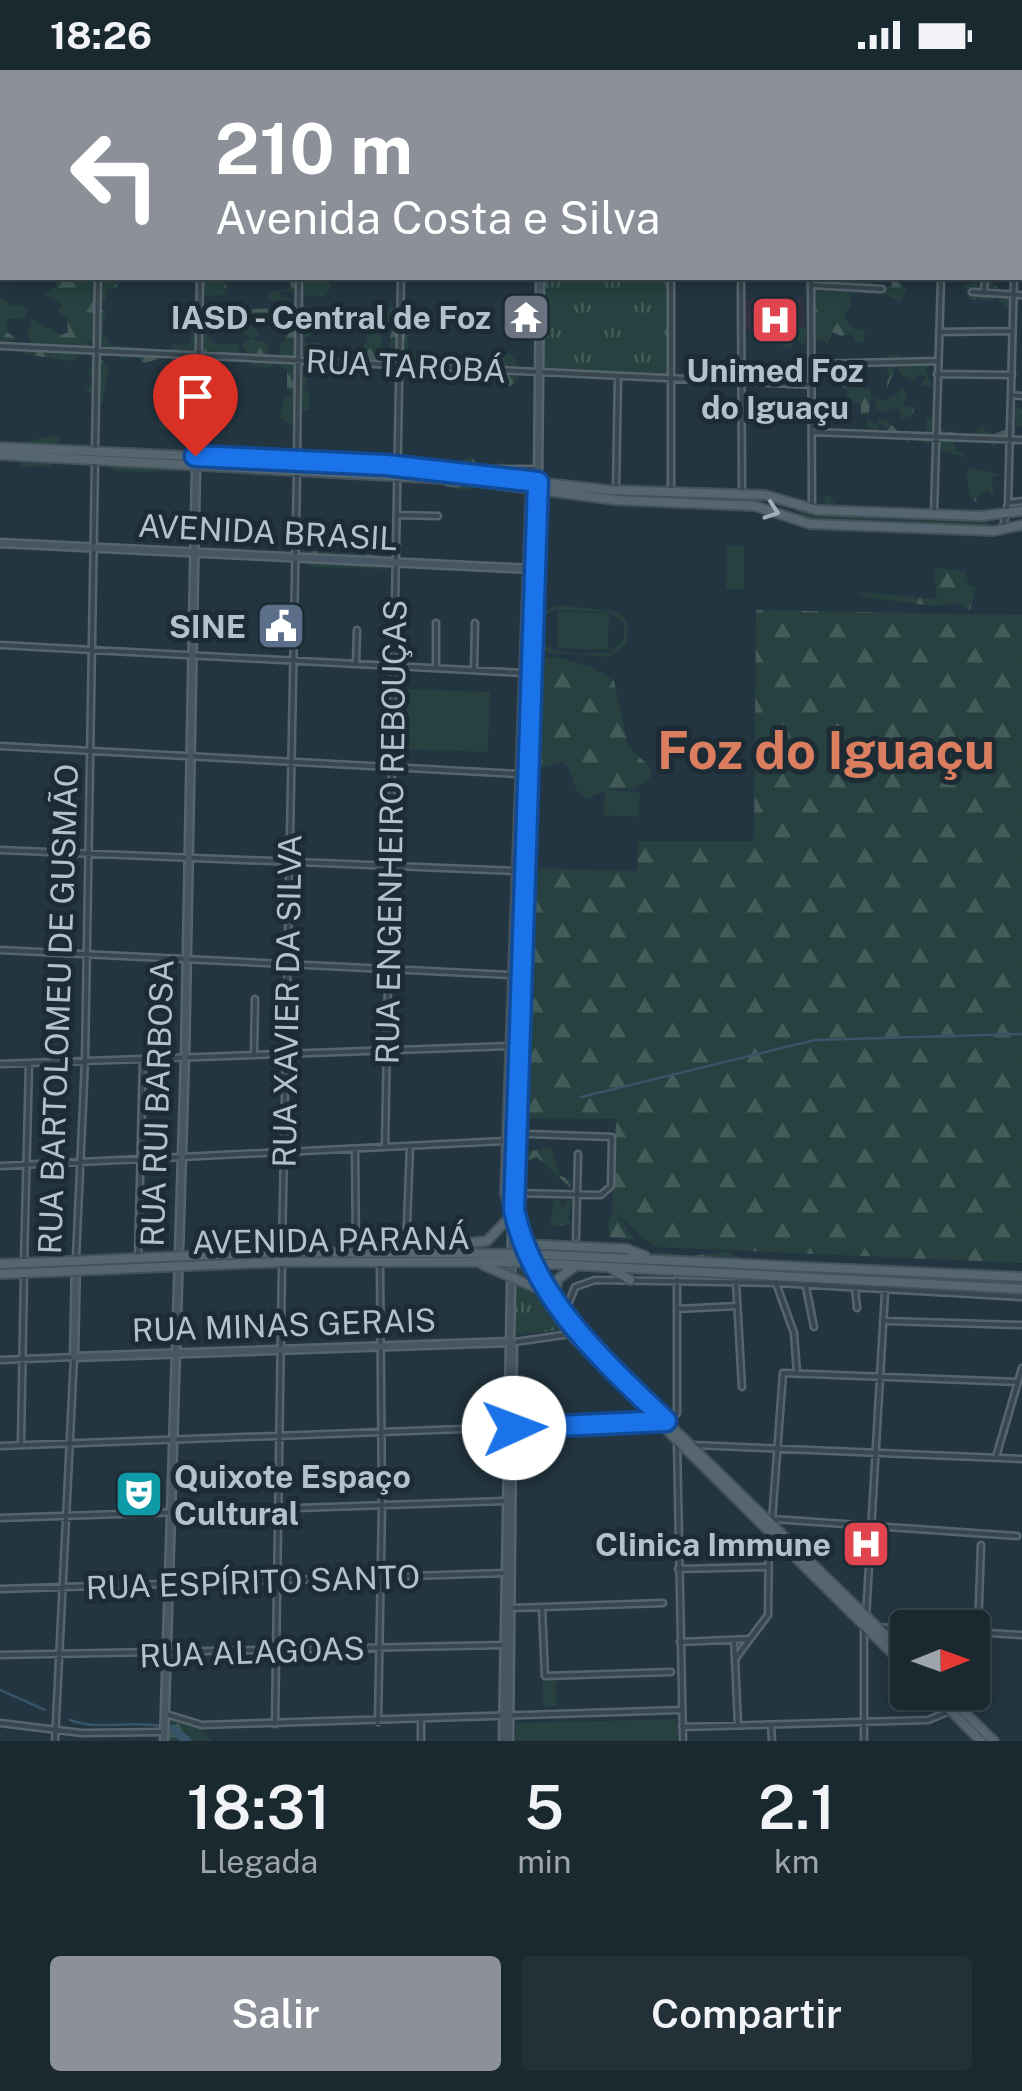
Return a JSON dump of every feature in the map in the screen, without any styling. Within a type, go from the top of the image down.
[{"type":"main road","points":[[0,446],[95,456],[129,464],[534,481],[615,500],[768,508],[810,524],[1002,530],[1022,525]]},
{"type":"main road","points":[[129,464],[138,453]]},
{"type":"main road","points":[[0,456],[138,453],[297,460],[435,469],[616,490],[742,494],[780,498],[812,509],[934,514],[1022,511]]},
{"type":"main road","points":[[148,464],[156,454]]},
{"type":"main road","points":[[534,481],[508,1219],[521,1258],[570,1334],[688,1445],[890,1648]]},
{"type":"main road","points":[[868,526],[871,512]]},
{"type":"main road","points":[[517,975],[512,1046],[512,1192],[523,1244],[521,1258],[568,1320],[676,1442],[770,1526]]},
{"type":"main road","points":[[393,1252],[487,1240],[498,1234],[508,1219]]},
{"type":"main road","points":[[523,1244],[626,1249],[648,1259]]},
{"type":"main road","name":"AVENIDA PARANÁ","points":[[75,1266],[177,1256],[393,1252],[648,1259],[1022,1277]]},
{"type":"main road","name":"AVENIDA PARANÁ","points":[[0,1264],[24,1268],[177,1268],[521,1258],[578,1265],[1022,1289]]},
{"type":"main road","points":[[470,1262],[512,1275],[538,1289]]},
{"type":"main road","points":[[555,1302],[558,1279],[578,1265]]},
{"type":"main road","points":[[608,1266],[630,1280]]},
{"type":"main road","name":"AVENIDA PARANÁ","points":[[0,1274],[24,1268]]},
{"type":"main road","points":[[865,1621],[890,1640]]},
{"type":"main road","points":[[950,1710],[981,1741]]},
{"type":"main road","points":[[958,1710],[994,1741]]},
{"type":"street","name":"RUA BARTOLOMEU DE GUSMÃO","points":[[55,1741],[85,1061],[98,280]]},
{"type":"street","points":[[197,456],[200,280]]},
{"type":"street","name":"RUA XAVIER DA SILVA","points":[[275,1724],[299,280]]},
{"type":"street","name":"RUA ENGENHEIRO REBOUÇAS","points":[[386,1147],[401,280]]},
{"type":"street","points":[[534,481],[540,280]]},
{"type":"street","points":[[671,280],[672,492]]},
{"type":"street","points":[[741,280],[742,505]]},
{"type":"street","points":[[811,280],[812,509]]},
{"type":"street","points":[[934,514],[941,280]]},
{"type":"street","points":[[984,293],[985,280]]},
{"type":"street","points":[[1002,530],[1008,503],[1014,280]]},
{"type":"street","points":[[811,285],[882,288]]},
{"type":"street","points":[[972,292],[1022,295]]},
{"type":"street","points":[[939,332],[1012,331]]},
{"type":"street","name":"RUA TAROBÁ","points":[[0,346],[812,384]]},
{"type":"street","points":[[812,364],[938,361]]},
{"type":"street","points":[[937,374],[1012,375]]},
{"type":"street","points":[[616,490],[618,376]]},
{"type":"street","points":[[1011,395],[1022,396]]},
{"type":"street","points":[[812,432],[1022,440]]},
{"type":"street","name":"RUA RUI BARBOSA","points":[[164,1737],[186,1058],[196,468]]},
{"type":"street","points":[[1008,503],[1022,501]]},
{"type":"street","points":[[398,515],[438,516]]},
{"type":"street","name":"AVENIDA BRASIL","points":[[0,543],[530,569]]},
{"type":"street","points":[[436,623],[436,668]]},
{"type":"street","points":[[474,623],[474,670]]},
{"type":"street","points":[[356,664],[357,630]]},
{"type":"street","points":[[0,645],[528,674]]},
{"type":"street","points":[[0,746],[524,774]]},
{"type":"street","points":[[0,850],[521,871]]},
{"type":"street","points":[[0,950],[517,975]]},
{"type":"street","points":[[254,1055],[255,1000]]},
{"type":"street","points":[[0,1064],[512,1046]]},
{"type":"street","points":[[138,1259],[142,1059]]},
{"type":"street","points":[[21,1446],[29,1064]]},
{"type":"street","points":[[512,1192],[608,1192],[612,1137],[528,1134]]},
{"type":"street","points":[[0,1166],[512,1140]]},
{"type":"street","points":[[406,1250],[410,1146]]},
{"type":"street","points":[[355,1149],[356,1252]]},
{"type":"street","points":[[576,1238],[578,1154]]},
{"type":"street","points":[[506,1741],[512,1275],[521,1258]]},
{"type":"street","points":[[378,1722],[382,1506],[380,1263]]},
{"type":"street","points":[[798,1276],[805,1285],[814,1327]]},
{"type":"street","points":[[568,1320],[566,1303],[574,1286],[585,1280],[776,1282],[1022,1297]]},
{"type":"street","points":[[0,1446],[661,1422],[677,1413],[676,1280]]},
{"type":"street","points":[[736,1282],[742,1387]]},
{"type":"street","points":[[776,1282],[794,1333],[797,1374]]},
{"type":"street","points":[[855,1288],[858,1308]]},
{"type":"street","points":[[864,1741],[865,1621],[886,1290]]},
{"type":"street","points":[[677,1309],[737,1306]]},
{"type":"street","points":[[885,1321],[1022,1325]]},
{"type":"street","name":"RUA MINAS GERAIS","points":[[0,1360],[381,1348],[510,1342],[570,1334]]},
{"type":"street","points":[[996,1457],[1022,1368]]},
{"type":"street","points":[[735,1658],[768,1615],[766,1567],[783,1373],[882,1380],[1018,1382]]},
{"type":"street","points":[[676,1442],[682,1741]]},
{"type":"street","points":[[688,1445],[1022,1459]]},
{"type":"street","points":[[0,1518],[510,1501]]},
{"type":"street","points":[[770,1526],[872,1527],[1017,1536]]},
{"type":"street","points":[[977,1610],[981,1545]]},
{"type":"street","points":[[678,1569],[766,1567]]},
{"type":"street","points":[[508,1645],[512,1608],[509,1573]]},
{"type":"street","name":"RUA ESPÍRITO SANTO","points":[[0,1589],[509,1573]]},
{"type":"street","points":[[512,1608],[663,1602]]},
{"type":"street","points":[[542,1608],[546,1676],[672,1672]]},
{"type":"street","points":[[877,1627],[890,1627]]},
{"type":"street","points":[[990,1633],[1022,1634]]},
{"type":"street","points":[[680,1642],[750,1639]]},
{"type":"street","points":[[734,1640],[738,1725]]},
{"type":"street","name":"RUA ALAGOAS","points":[[0,1656],[508,1645]]},
{"type":"street","points":[[166,1714],[192,1724],[275,1724],[682,1710]]},
{"type":"street","points":[[937,1716],[938,1710]]},
{"type":"street","points":[[682,1727],[863,1723],[937,1716],[950,1710]]},
{"type":"street","points":[[420,1720],[420,1741]]},
{"type":"street","points":[[0,1723],[56,1731],[164,1737]]},
{"type":"street","points":[[771,1725],[772,1741]]},
{"type":"shaded area","name":"Unimed Foz do Iguaçu","points":[[745,298],[804,298],[804,327],[745,330]]},
{"type":"green space","points":[[56,280],[113,280],[118,287],[107,290],[106,300],[95,309],[106,310],[102,330],[110,345],[162,350],[162,358],[144,363],[137,357],[123,359],[87,340],[89,347],[72,361],[23,354],[32,345],[27,335],[32,319],[61,335],[68,332],[67,319],[57,310],[63,304],[43,295],[56,287]]},
{"type":"green space","points":[[200,280],[225,280],[228,294],[201,296]]},
{"type":"green space","points":[[290,280],[329,280],[331,288],[321,297],[312,294],[298,298],[294,292],[279,291],[281,297],[293,300],[267,301],[270,293],[264,292],[291,288]]},
{"type":"green space","points":[[543,280],[667,280],[670,376],[541,370]]},
{"type":"green space","points":[[807,280],[814,280],[813,286],[816,280],[834,280],[837,287],[845,287],[844,280],[875,280],[873,288],[892,287],[891,280],[904,280],[901,284],[907,289],[900,302],[886,295],[850,293],[851,306],[844,315],[850,326],[865,331],[863,342],[854,342],[853,333],[841,336],[832,332],[828,343],[815,339],[804,292]]},
{"type":"green space","points":[[986,280],[1016,300],[1015,309],[1008,310],[996,297],[994,301],[968,299],[964,285],[977,282],[982,291]]},
{"type":"green space","points":[[0,296],[12,307],[23,305],[28,310],[23,319],[7,319],[7,332],[16,338],[4,346],[0,343]]},
{"type":"green space","points":[[303,304],[317,314],[309,321],[311,336],[305,337],[305,343],[320,343],[337,355],[322,371],[308,374],[304,389],[309,392],[309,409],[299,413],[291,426],[280,417],[285,397],[293,395],[287,388],[287,370],[277,365],[281,344],[291,330],[290,308]]},
{"type":"green space","points":[[391,305],[416,331],[408,338],[408,351],[423,355],[438,369],[436,374],[424,368],[410,373],[398,359],[393,366],[374,359],[364,364],[354,356],[368,340],[365,329],[370,324],[382,337],[380,351],[389,351],[391,329],[380,328]]},
{"type":"green space","points":[[271,308],[276,318],[256,318],[251,323],[259,335],[253,339],[270,344],[267,352],[276,361],[270,368],[248,365],[252,358],[241,346],[251,338],[243,334],[239,317],[252,309]]},
{"type":"green space","points":[[202,328],[214,344],[239,345],[238,354],[209,364],[210,382],[193,369],[197,358],[170,360],[172,345],[190,344],[192,332]]},
{"type":"green space","points":[[777,328],[806,328],[805,346],[793,336],[792,349],[783,346]]},
{"type":"green space","points":[[95,354],[109,367],[102,405],[85,388],[95,384],[95,377],[88,372]]},
{"type":"green space","points":[[500,354],[511,354],[523,372],[510,387],[498,372]]},
{"type":"green space","points":[[897,354],[910,367],[929,362],[926,371],[934,387],[921,385],[926,375],[916,375],[915,382],[901,375],[896,366],[887,388],[888,355]]},
{"type":"green space","points":[[852,374],[854,384],[863,377],[866,382],[861,388],[871,390],[869,414],[861,414],[861,405],[846,399],[847,391],[840,385]]},
{"type":"green space","points":[[200,378],[211,401],[204,413],[205,445],[220,449],[217,455],[205,456],[199,446],[189,448],[185,423],[175,421],[166,430],[159,428],[159,411],[164,402],[159,401],[158,393],[174,409],[169,410],[169,420],[173,421],[186,410],[179,401],[181,392],[189,390],[193,379]]},
{"type":"green space","points":[[903,388],[908,397],[902,406],[915,407],[911,418],[905,416],[901,424],[901,412],[896,408],[888,413],[893,404],[884,413],[875,408],[876,398],[886,401],[894,395],[900,399],[896,392]]},
{"type":"green space","points":[[1014,407],[1022,409],[1022,426],[1016,428],[1015,436],[992,434],[998,449],[974,433],[983,424],[984,430],[993,434],[1014,427],[1018,420],[1005,414]]},
{"type":"green space","points":[[881,414],[881,421],[887,420],[901,435],[905,430],[926,436],[927,417],[935,418],[938,428],[943,427],[943,434],[953,431],[956,452],[964,451],[965,458],[938,449],[933,441],[929,444],[912,439],[908,444],[902,436],[898,441],[881,423],[877,431],[865,426],[868,419],[876,424]]},
{"type":"green space","points":[[59,437],[59,444],[50,454],[53,466],[24,467],[8,456],[9,452],[24,451],[27,442]]},
{"type":"green space","points":[[94,447],[157,459],[174,449],[201,455],[202,461],[198,467],[180,460],[178,472],[117,471],[92,459]]},
{"type":"green space","points":[[421,456],[453,466],[470,456],[483,469],[497,468],[502,461],[514,478],[464,491],[421,480],[411,485],[391,469],[382,473],[346,471],[339,463],[358,457],[401,463]]},
{"type":"green space","points":[[970,468],[999,474],[992,478],[994,498],[988,491],[979,494],[976,502],[970,497],[966,473]]},
{"type":"green space","points":[[830,496],[836,506],[985,519],[988,527],[966,538],[956,529],[863,522],[800,523],[796,506],[815,508],[826,502],[822,497]]},
{"type":"green space","points":[[727,546],[744,546],[744,589],[726,589]]},
{"type":"green space","points":[[296,550],[393,556],[388,569],[312,567],[296,558]]},
{"type":"green space","points":[[934,570],[965,571],[969,586],[976,587],[970,610],[958,603],[934,606],[863,597],[857,592],[937,599]]},
{"type":"green space","points":[[559,605],[620,612],[628,623],[627,644],[610,657],[548,653],[536,632],[539,619]],"holes":[[[555,610],[610,612],[624,624],[624,639],[609,653],[555,650],[541,638],[542,622]]]},
{"type":"green space","points":[[756,610],[1022,615],[1022,1263],[655,1247],[612,1210],[616,1119],[521,1118],[528,868],[637,871],[638,841],[754,841]]},
{"type":"green space","points":[[558,612],[609,613],[608,650],[557,648]]},
{"type":"green space","points":[[546,657],[594,668],[614,681],[628,746],[651,768],[651,777],[633,789],[611,789],[585,799],[563,761],[534,770],[537,663]]},
{"type":"green space","points":[[406,689],[490,692],[488,752],[403,749]]},
{"type":"green space","points":[[605,790],[640,792],[638,817],[603,815]]},
{"type":"green space","points":[[551,1147],[560,1175],[571,1181],[571,1188],[537,1157],[525,1161],[523,1181],[514,1180],[510,1163],[526,1152]]},
{"type":"green space","points":[[555,1196],[559,1196],[562,1210],[567,1199],[573,1203],[568,1217],[572,1224],[550,1227]]},
{"type":"green space","points":[[613,1212],[636,1240],[610,1237],[608,1222]]},
{"type":"green space","points":[[662,1251],[688,1256],[729,1252],[743,1260],[738,1266],[752,1277],[672,1275],[624,1268],[624,1260]]},
{"type":"green space","points":[[514,1266],[521,1266],[561,1330],[511,1335]]},
{"type":"green space","points":[[556,1679],[557,1706],[543,1706],[543,1680]]},
{"type":"green space","points":[[169,1718],[199,1728],[213,1741],[168,1741]]},
{"type":"green space","points":[[677,1719],[677,1741],[515,1741],[516,1723]]},
{"type":"waterway","points":[[581,1097],[815,1040],[1022,1034]]},
{"type":"waterway","points":[[0,1690],[45,1710]]},
{"type":"waterway","points":[[70,1720],[92,1725],[160,1726]]},
{"type":"waterway","points":[[173,1729],[187,1741]]},
{"type":"place","name":"IASD - Central de Foz","points":[[526,317]]},
{"type":"place","name":"Unimed Foz do Iguaçu","points":[[775,320]]},
{"type":"place","name":"SINE","points":[[281,626]]},
{"type":"place","name":"Quixote Espaço Cultural","points":[[139,1494]]},
{"type":"place","name":"Clinica Immune","points":[[866,1544]]},
{"type":"district","name":"Foz do Iguaçu","points":[[826,750]]},
{"type":"route","points":[[195,456],[386,465],[538,482],[514,1210],[531,1263],[568,1320],[666,1421],[514,1428]]}]
